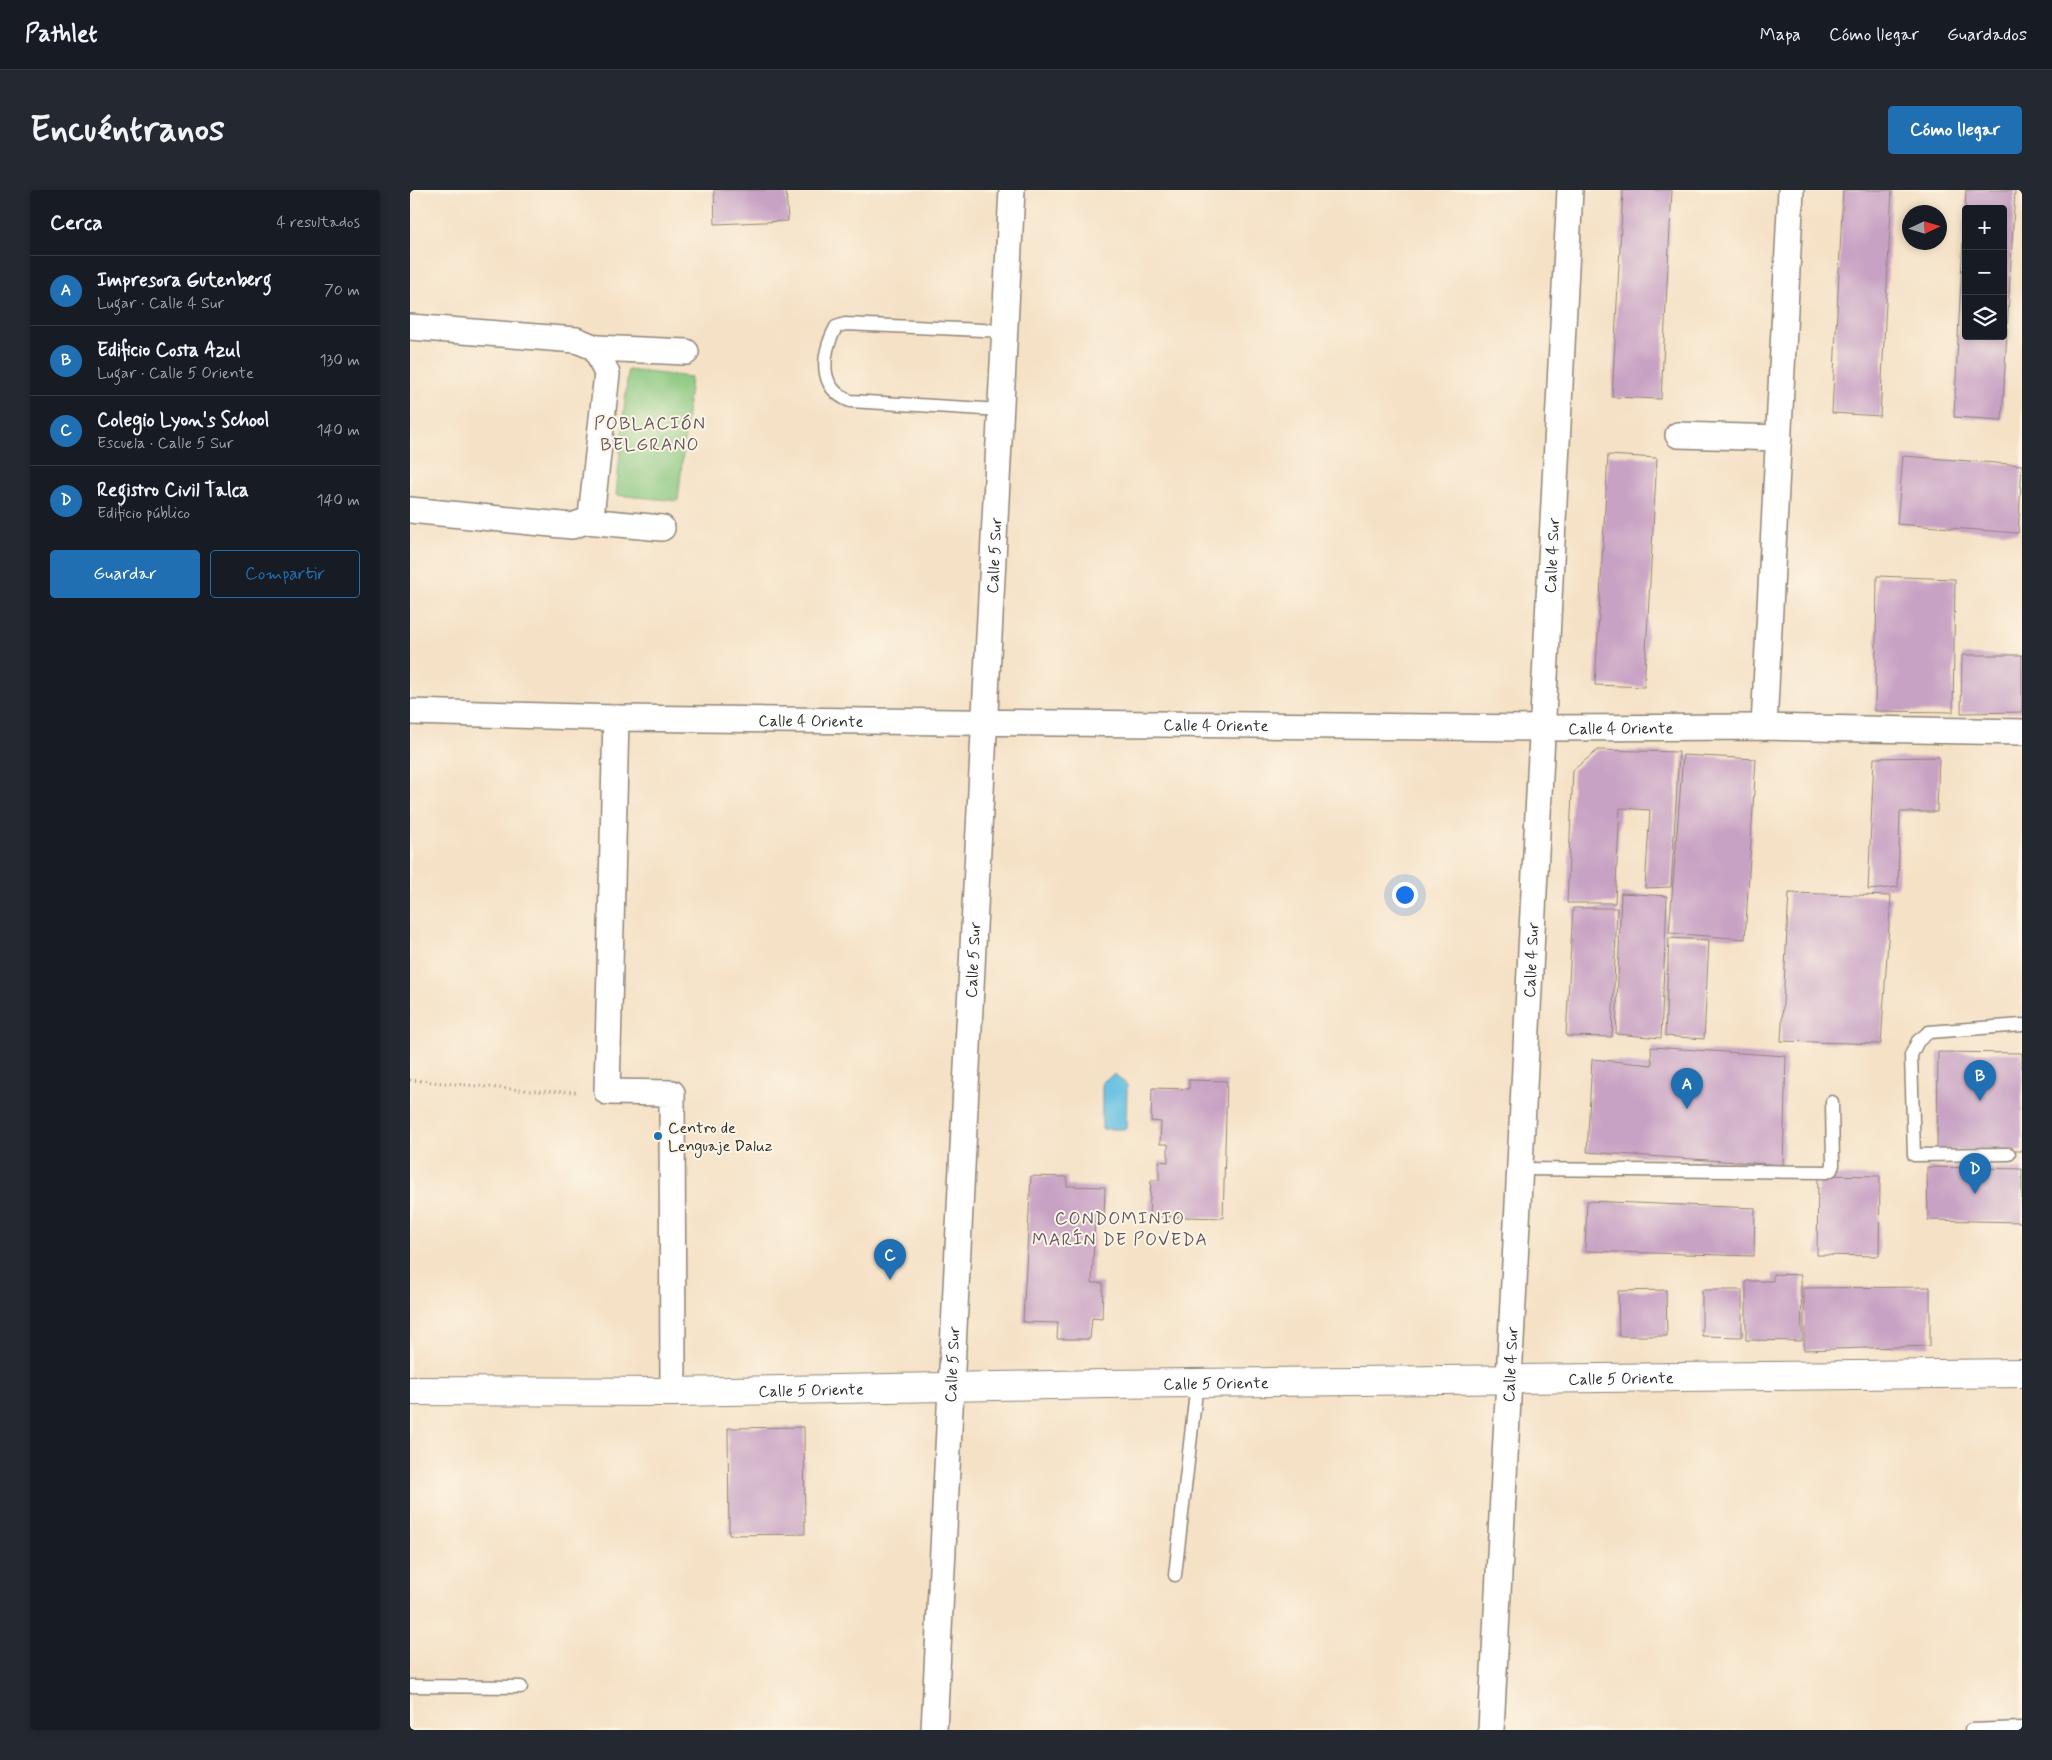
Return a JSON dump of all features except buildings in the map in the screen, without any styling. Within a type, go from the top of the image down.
[{"type":"street","name":"Calle 5 Sur","points":[[934,1730],[1012,190]]},
{"type":"street","name":"Calle 4 Sur","points":[[1491,1730],[1570,190]]},
{"type":"street","points":[[1764,727],[1791,190]]},
{"type":"street","points":[[410,326],[576,340],[596,348],[686,352]]},
{"type":"street","points":[[586,521],[590,516],[606,374],[596,348]]},
{"type":"street","points":[[1678,435],[1779,438]]},
{"type":"street","points":[[410,510],[572,526],[586,521],[662,528]]},
{"type":"street","name":"Calle 4 Oriente","points":[[410,712],[616,718],[1543,728],[1764,727],[2022,732]]},
{"type":"street","points":[[616,718],[606,1092],[672,1093],[674,1392]]},
{"type":"street","name":"Calle 5 Oriente","points":[[410,1391],[674,1392],[950,1386],[2022,1373]]},
{"type":"lane","points":[[1001,410],[850,401],[838,395],[829,385],[826,374],[828,342],[836,327],[844,324],[1005,331]]},
{"type":"lane","points":[[2009,1154],[1914,1154],[1911,1055],[1918,1040],[1929,1032],[2022,1025]]},
{"type":"lane","points":[[1520,1169],[1827,1172],[1831,1170],[1833,1165],[1832,1102]]},
{"type":"lane","points":[[1175,1575],[1197,1383]]},
{"type":"lane","points":[[410,1686],[521,1687]]},
{"type":"lane","points":[[1971,1730],[2022,1728]]},
{"type":"path","points":[[410,1080],[533,1091],[606,1092]]},
{"type":"green space","points":[[628,370],[691,377],[678,501],[616,495]]},
{"type":"water","points":[[1115,1074],[1127,1085],[1126,1129],[1102,1129],[1102,1082]]},
{"type":"place","name":"Edificio Costa Azul","points":[[1980,1101]]},
{"type":"place","name":"Impresora Gutenberg","points":[[1687,1109]]},
{"type":"place","name":"Centro de Lenguaje Daluz","points":[[658,1136]]},
{"type":"place","name":"Registro Civil Talca","points":[[1975,1194]]},
{"type":"place","name":"Colegio Lyon's School","points":[[890,1280]]},
{"type":"district","name":"POBLACIÓN BELGRANO","points":[[650,433]]},
{"type":"district","name":"CONDOMINIO MARÍN DE POVEDA","points":[[1120,1228]]}]
